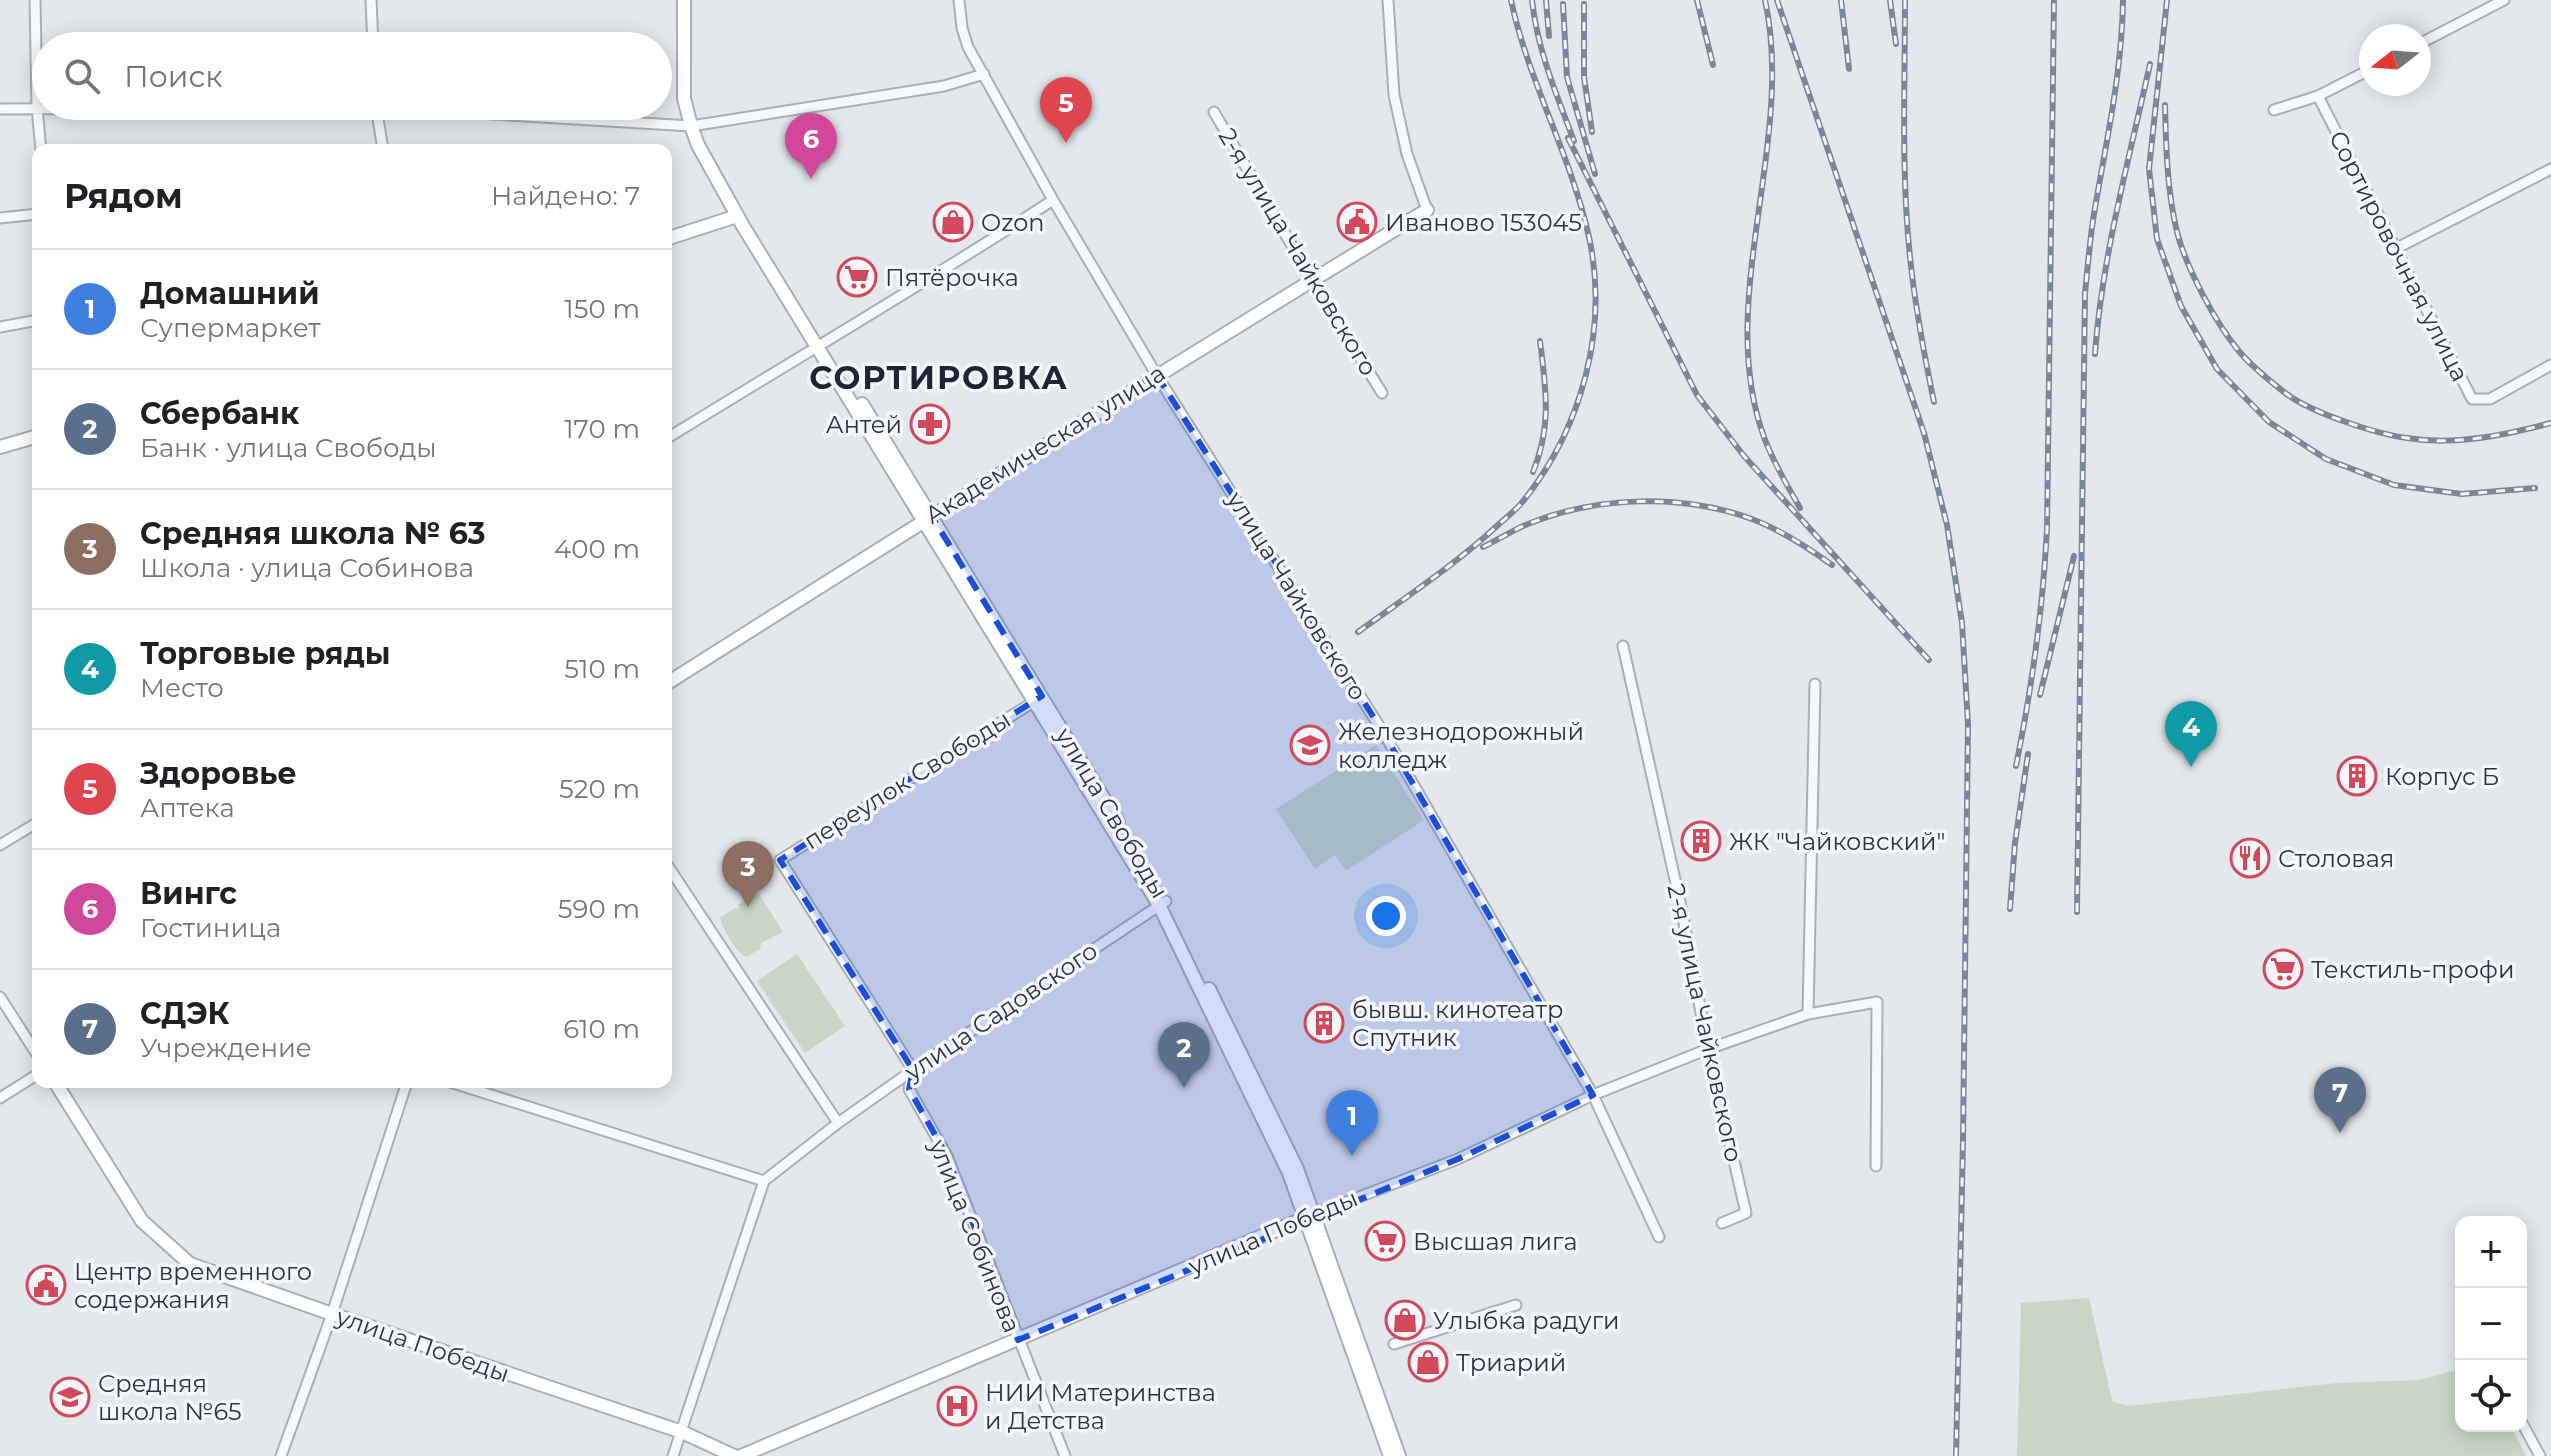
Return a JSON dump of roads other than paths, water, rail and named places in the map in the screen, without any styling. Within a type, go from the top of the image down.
[{"type":"street","points":[[35,0],[36,32]]},
{"type":"street","points":[[371,0],[372,32]]},
{"type":"street","name":"улица Свободы","points":[[684,0],[684,98],[691,126],[737,216],[820,344],[1162,903],[1297,1169],[1390,1456]]},
{"type":"street","name":"улица Чайковского","points":[[959,0],[968,47],[1053,200],[1156,374],[1383,732],[1593,1095],[1659,1237]]},
{"type":"street","points":[[1388,0],[1394,95],[1407,154],[1427,210]]},
{"type":"street","points":[[2431,38],[2504,0]]},
{"type":"street","points":[[596,120],[691,126],[944,86],[984,74]]},
{"type":"street","points":[[2274,110],[2318,96],[2359,75]]},
{"type":"street","name":"Сортировочная улица","points":[[2318,96],[2472,399],[2490,399],[2551,365]]},
{"type":"street","points":[[0,109],[32,108]]},
{"type":"street","name":"2-я улица Чайковского","points":[[1214,112],[1382,393]]},
{"type":"street","points":[[38,120],[40,144]]},
{"type":"street","points":[[378,120],[382,144]]},
{"type":"street","points":[[2397,248],[2551,169]]},
{"type":"street","points":[[672,435],[933,278],[1053,200]]},
{"type":"street","name":"Академическая улица","points":[[672,680],[927,518],[1054,442],[1156,374],[1427,210]]},
{"type":"street","points":[[0,218],[32,215]]},
{"type":"street","points":[[672,237],[737,216]]},
{"type":"street","points":[[0,327],[32,321]]},
{"type":"street","points":[[0,447],[32,438]]},
{"type":"street","name":"улица Свободы","points":[[927,518],[1035,701],[1162,903]]},
{"type":"street","name":"2-я улица Чайковского","points":[[1623,646],[1746,1213],[1722,1223]]},
{"type":"street","points":[[1808,1014],[1815,684]]},
{"type":"street","name":"переулок Свободы","points":[[780,860],[1035,701]]},
{"type":"street","points":[[0,845],[32,826]]},
{"type":"street","name":"улица Собинова","points":[[780,860],[913,1070],[909,1089],[947,1156],[1065,1456]]},
{"type":"street","points":[[672,872],[838,1123]]},
{"type":"street","name":"улица Садовского","points":[[764,1181],[913,1070],[1162,903]]},
{"type":"street","points":[[0,997],[32,1047]]},
{"type":"street","name":"улица Победы","points":[[741,1456],[1310,1215],[1458,1159],[1593,1095],[1708,1049],[1808,1014],[1877,1002],[1876,1166]]},
{"type":"street","points":[[0,1098],[32,1078]]},
{"type":"street","name":"улица Победы","points":[[59,1088],[142,1221],[190,1264],[682,1432],[734,1456]]},
{"type":"street","points":[[281,1456],[332,1314],[405,1088]]},
{"type":"street","points":[[469,1088],[764,1181],[673,1456]]},
{"type":"street","name":"улица Свободы","points":[[1310,1215],[1399,1456]]},
{"type":"street","points":[[1394,1344],[1516,1305]]},
{"type":"street","points":[[2527,1432],[2540,1456]]},
{"type":"railway","points":[[1358,632],[1465,554],[1521,503],[1561,441],[1586,375],[1593,341],[1595,306],[1589,237],[1572,177],[1518,30],[1511,0]]},
{"type":"railway","points":[[1532,0],[1543,54],[1574,141]]},
{"type":"railway","points":[[1546,0],[1549,36]]},
{"type":"railway","points":[[1697,0],[1713,65]]},
{"type":"railway","points":[[1765,0],[1772,54],[1771,109],[1747,331],[1751,385],[1764,437],[1800,508]]},
{"type":"railway","points":[[1777,0],[1924,433],[1947,525],[1962,623],[1968,724],[1956,1456]]},
{"type":"railway","points":[[1841,0],[1849,69]]},
{"type":"railway","points":[[1890,0],[1896,44]]},
{"type":"railway","points":[[1905,0],[1907,225],[1917,312],[1934,402]]},
{"type":"railway","points":[[2016,766],[2036,648],[2047,529],[2054,0]]},
{"type":"railway","points":[[2077,912],[2085,293],[2093,219],[2117,79],[2123,0]]},
{"type":"railway","points":[[2167,0],[2149,169],[2157,239],[2181,306],[2217,369],[2269,422],[2326,459],[2394,485],[2462,494],[2535,488]]},
{"type":"railway","points":[[1563,4],[1567,77],[1595,174]]},
{"type":"railway","points":[[1584,4],[1584,77],[1592,132]]},
{"type":"railway","points":[[2095,354],[2110,244],[2150,64]]},
{"type":"railway","points":[[2165,105],[2169,185],[2181,246],[2202,294],[2220,325],[2243,356],[2268,379],[2299,402],[2328,415],[2394,436],[2462,440],[2551,423]]},
{"type":"railway","points":[[1568,138],[1697,395],[1744,456],[1929,660]]},
{"type":"railway","points":[[1533,472],[1545,423],[1540,341]]},
{"type":"railway","points":[[1483,547],[1527,524],[1559,513],[1614,503],[1670,502],[1699,505],[1752,519],[1794,539],[1832,565]]},
{"type":"railway","points":[[2040,695],[2074,556]]},
{"type":"railway","points":[[2010,909],[2015,843],[2028,754]]},
{"type":"place","name":"Здоровье","points":[[1066,143]]},
{"type":"place","name":"Вингс","points":[[811,179]]},
{"type":"place","name":"Ozon","points":[[953,222]]},
{"type":"place","name":"Иваново 153045","points":[[1357,222]]},
{"type":"place","name":"Пятёрочка","points":[[857,277]]},
{"type":"place","name":"Антей","points":[[930,424]]},
{"type":"place","name":"Железнодорожный колледж","points":[[1310,745]]},
{"type":"place","name":"Торговые ряды","points":[[2191,767]]},
{"type":"place","name":"Корпус Б","points":[[2357,776]]},
{"type":"place","name":"ЖК \"Чайковский\"","points":[[1701,841]]},
{"type":"place","name":"Столовая","points":[[2250,858]]},
{"type":"place","name":"Средняя школа № 63","points":[[748,907]]},
{"type":"place","name":"Текстиль-профи","points":[[2283,969]]},
{"type":"place","name":"бывш. кинотеатр Спутник","points":[[1324,1023]]},
{"type":"place","name":"Сбербанк","points":[[1184,1088]]},
{"type":"place","name":"СДЭК","points":[[2340,1133]]},
{"type":"place","name":"Домашний","points":[[1352,1156]]},
{"type":"place","name":"Высшая лига","points":[[1385,1241]]},
{"type":"place","name":"Центр временного содержания","points":[[46,1285]]},
{"type":"place","name":"Улыбка радуги","points":[[1405,1320]]},
{"type":"place","name":"Триарий","points":[[1428,1362]]},
{"type":"place","name":"Средняя школа №65","points":[[70,1397]]},
{"type":"place","name":"НИИ Материнства и Детства","points":[[957,1406]]},
{"type":"district","name":"СОРТИРОВКА","points":[[939,377]]}]
